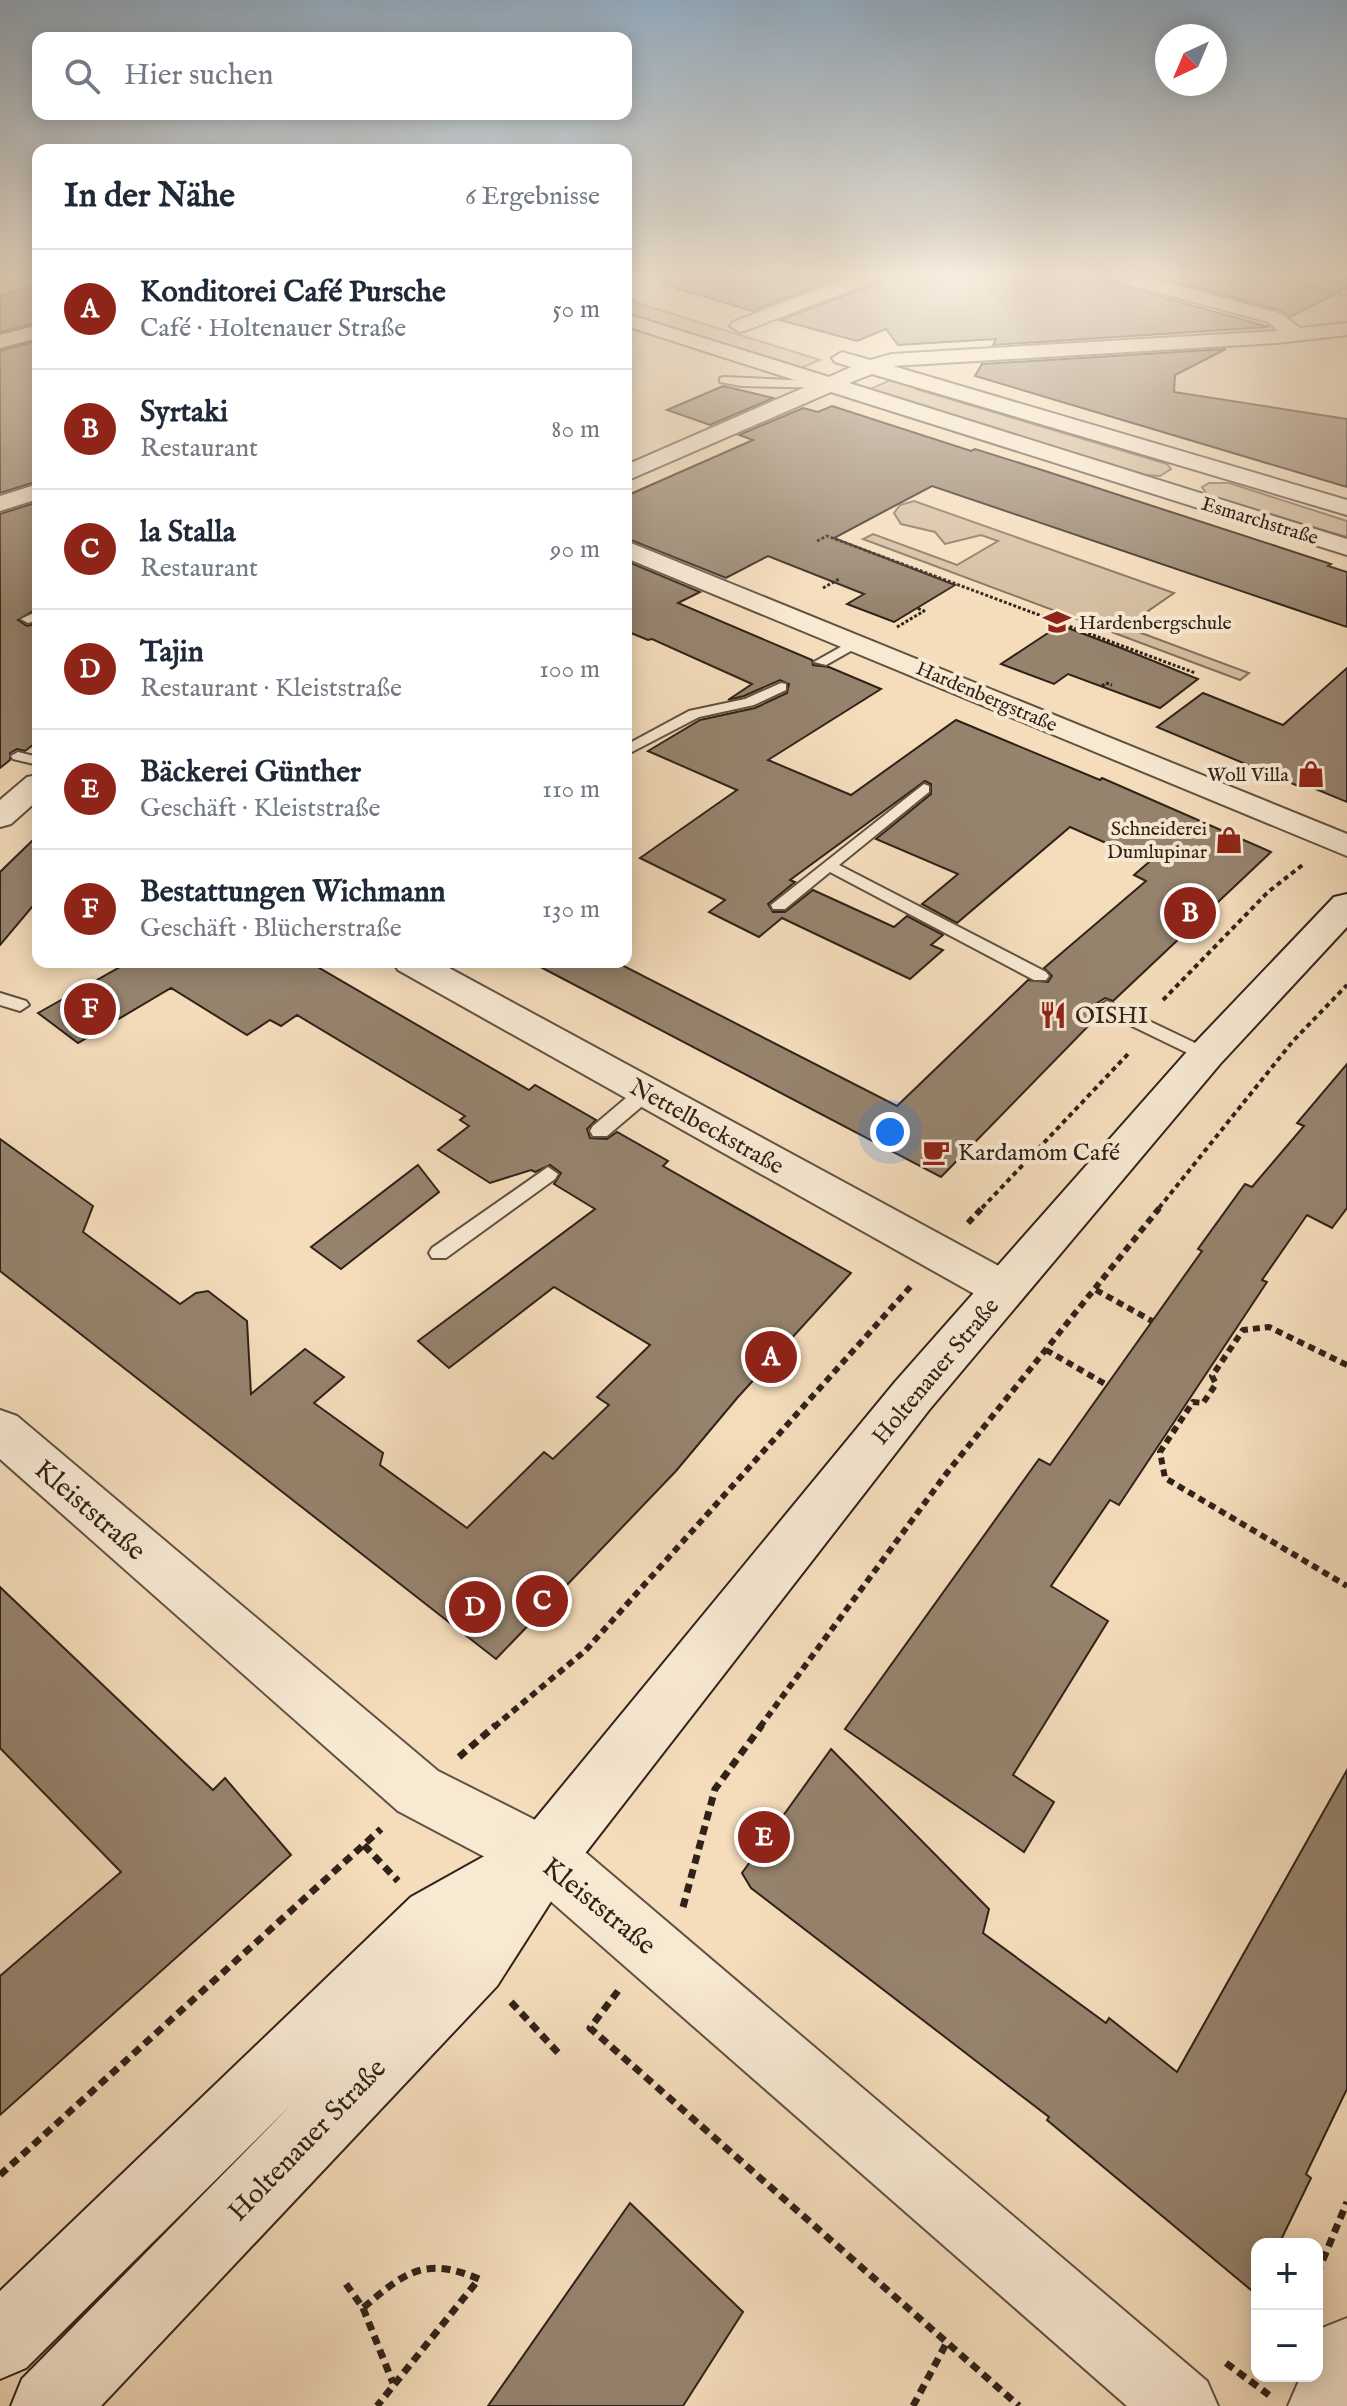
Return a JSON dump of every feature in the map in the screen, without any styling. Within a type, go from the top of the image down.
[{"type":"main road","name":"Holtenauer Straße","points":[[49,2406],[474,1963],[544,1856],[912,1396],[1206,1055],[1347,905]]},
{"type":"main road","name":"Holtenauer Straße","points":[[0,2342],[433,1919],[544,1856]]},
{"type":"street","points":[[632,471],[829,386]]},
{"type":"street","name":"Esmarchstraße","points":[[836,386],[1347,547]]},
{"type":"street","name":"Esmarchstraße","points":[[940,386],[1347,508]]},
{"type":"street","name":"Esmarchstraße","points":[[1172,493],[1213,467]]},
{"type":"street","points":[[0,504],[32,493]]},
{"type":"street","name":"Hardenbergstraße","points":[[632,551],[1340,843]]},
{"type":"street","points":[[0,817],[32,789]]},
{"type":"street","name":"Nettelbeckstraße","points":[[422,968],[1003,1289]]},
{"type":"street","name":"Kleiststraße","points":[[0,1430],[418,1791],[544,1856],[1182,2406]]},
{"type":"street","points":[[1324,2406],[1347,2353]]},
{"type":"lane","points":[[821,662],[858,643]]},
{"type":"lane","points":[[632,748],[694,714],[749,702],[781,687]]},
{"type":"lane","points":[[18,756],[32,760]]},
{"type":"lane","points":[[779,905],[924,789]]},
{"type":"lane","points":[[830,866],[1040,976]]},
{"type":"lane","points":[[0,999],[20,1005]]},
{"type":"lane","points":[[1107,1007],[1206,1055]]},
{"type":"lane","points":[[600,1131],[646,1092]]},
{"type":"lane","points":[[439,1253],[548,1174]]},
{"type":"path","points":[[817,541],[827,536],[1195,673],[1191,676]]},
{"type":"path","points":[[823,588],[839,579],[836,578]]},
{"type":"path","points":[[887,624],[895,628],[924,611],[917,608]]},
{"type":"path","points":[[1102,686],[1106,683],[1112,685]]},
{"type":"path","points":[[0,2175],[370,1839],[418,1791],[586,1650],[939,1253],[1153,1028],[1167,1011],[1160,1003],[1268,892],[1340,843]]},
{"type":"path","points":[[683,1907],[715,1789],[946,1474],[1293,1041],[1347,985]]},
{"type":"path","points":[[1096,1290],[1152,1321]]},
{"type":"path","points":[[1347,1365],[1269,1327],[1243,1330],[1220,1358],[1212,1376],[1216,1384],[1203,1403],[1193,1402],[1160,1452],[1165,1478],[1347,1586]]},
{"type":"path","points":[[1046,1350],[1107,1385]]},
{"type":"path","points":[[590,2028],[1019,2406]]},
{"type":"path","points":[[1323,2260],[1347,2202]]},
{"type":"path","points":[[363,2308],[406,2272],[438,2266],[461,2269],[479,2279],[377,2406]]},
{"type":"path","points":[[346,2284],[363,2308],[393,2384]]},
{"type":"path","points":[[913,2406],[947,2342]]},
{"type":"shaded area","points":[[876,386],[915,386],[1167,464],[1171,469],[1160,476],[1145,475],[868,390]]},
{"type":"shaded area","points":[[1209,483],[1229,483],[1347,521],[1347,537],[1208,496],[1202,487]]},
{"type":"shaded area","points":[[914,501],[1174,593],[1125,627],[1249,673],[1240,680],[863,539],[873,534],[957,565],[998,541],[981,535],[945,544],[935,532],[901,524],[894,513],[900,505]]},
{"type":"building","points":[[0,386],[32,386],[32,483],[0,493]]},
{"type":"building","points":[[722,386],[773,398],[710,425],[667,410]]},
{"type":"building","points":[[1009,386],[1174,386],[1174,392],[1347,419],[1347,487]]},
{"type":"building","points":[[832,406],[1331,564],[1328,566],[1347,572],[1347,627],[932,486],[834,538],[955,585],[894,622],[847,604],[864,594],[768,556],[726,578],[632,540],[632,493],[753,440],[739,435],[803,408],[818,412]]},
{"type":"building","points":[[32,504],[32,612],[18,620],[27,626],[32,625],[32,746],[25,751],[17,749],[10,753],[10,760],[0,768],[0,514]]},
{"type":"building","points":[[632,564],[700,592],[678,603],[812,660],[813,665],[829,667],[881,689],[768,760],[851,795],[956,720],[1100,780],[1102,778],[1271,852],[1113,1001],[1105,998],[1096,1004],[1100,1014],[941,1177],[542,968],[628,968],[897,1106],[1028,980],[1048,982],[1052,976],[1044,968],[1146,881],[1134,875],[1149,862],[1070,827],[957,923],[922,904],[958,874],[876,839],[931,794],[931,784],[925,781],[790,880],[795,882],[768,904],[773,912],[785,912],[813,890],[894,927],[907,916],[943,935],[931,945],[943,950],[910,979],[782,918],[759,937],[709,912],[725,900],[640,858],[737,790],[648,751],[700,720],[755,708],[787,693],[789,684],[780,680],[728,700],[752,684],[652,639],[632,633]]},
{"type":"building","points":[[1060,625],[1198,679],[1160,708],[1068,674],[1054,684],[1001,664]]},
{"type":"building","points":[[1347,668],[1347,802],[1306,785],[1303,788],[1157,727],[1203,693],[1283,725]]},
{"type":"building","points":[[32,841],[32,907],[0,945],[0,872]]},
{"type":"building","points":[[118,968],[319,968],[529,1090],[535,1085],[596,1120],[587,1129],[590,1138],[607,1139],[617,1132],[668,1161],[663,1166],[851,1273],[738,1397],[676,1471],[496,1659],[0,1271],[0,1139],[93,1206],[83,1232],[180,1304],[196,1293],[208,1291],[247,1321],[251,1394],[305,1349],[344,1377],[314,1403],[383,1453],[380,1465],[467,1528],[544,1452],[553,1459],[609,1405],[597,1397],[650,1345],[554,1287],[449,1368],[418,1341],[595,1209],[554,1184],[561,1173],[550,1165],[490,1183],[438,1150],[469,1126],[460,1120],[465,1116],[297,1015],[281,1026],[270,1020],[247,1035],[171,988],[78,1043],[38,1013]]},
{"type":"building","points":[[1347,1064],[1347,1208],[1332,1228],[1307,1215],[1262,1280],[1267,1282],[1119,1505],[1110,1500],[1051,1586],[1108,1621],[1013,1775],[1054,1802],[1024,1852],[845,1729],[1039,1459],[1050,1465],[1202,1251],[1198,1249],[1245,1184],[1252,1187],[1304,1126],[1297,1123]]},
{"type":"building","points":[[418,1165],[439,1192],[341,1269],[311,1247]]},
{"type":"building","points":[[0,1587],[213,1790],[225,1778],[291,1855],[0,2115],[0,1976],[121,1872],[0,1748]]},
{"type":"building","points":[[831,1749],[989,1909],[983,1933],[1106,2023],[1109,2018],[1177,2072],[1347,1770],[1347,2089],[1306,2174],[1311,2178],[1282,2238],[1251,2238],[1251,2290],[1047,2120],[1049,2117],[751,1888],[742,1873]]},
{"type":"building","points":[[630,2203],[743,2312],[683,2406],[488,2406]]},
{"type":"place","name":"Hardenbergschule","points":[[1057,622]]},
{"type":"place","name":"Woll Villa","points":[[1311,774]]},
{"type":"place","name":"Schneiderei Dumlupinar","points":[[1229,840]]},
{"type":"place","name":"Syrtaki","points":[[1190,913]]},
{"type":"place","name":"Bestattungen Wichmann","points":[[90,1009]]},
{"type":"place","name":"OISHI","points":[[1053,1015]]},
{"type":"place","name":"Kardamom Café","points":[[936,1152]]},
{"type":"place","name":"Konditorei Café Pursche","points":[[771,1357]]},
{"type":"place","name":"la Stalla","points":[[542,1601]]},
{"type":"place","name":"Tajin","points":[[475,1607]]},
{"type":"place","name":"Bäckerei Günther","points":[[764,1837]]}]
